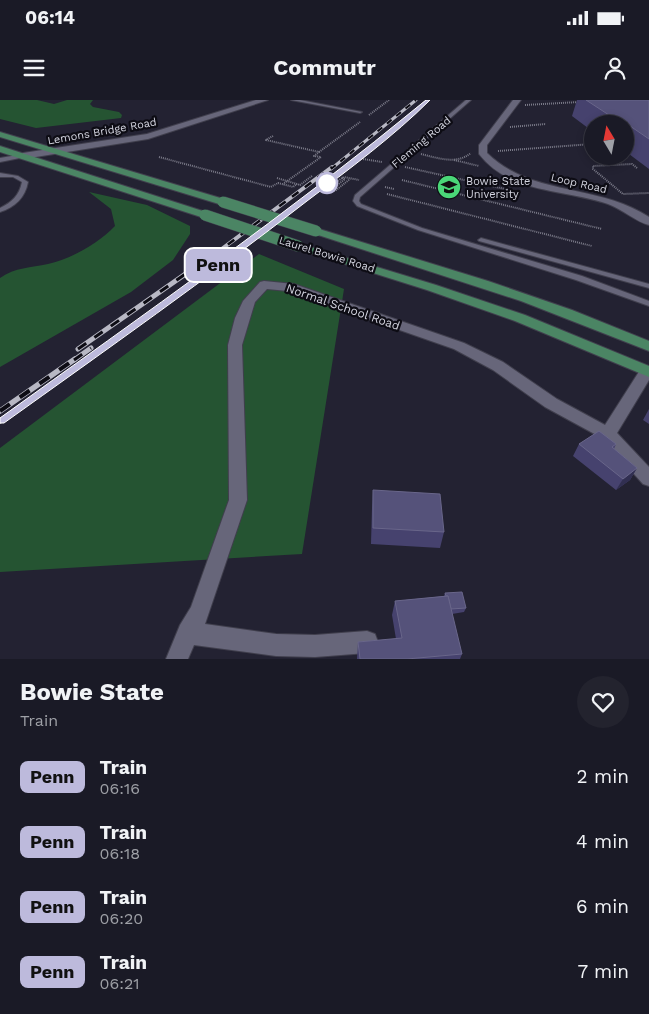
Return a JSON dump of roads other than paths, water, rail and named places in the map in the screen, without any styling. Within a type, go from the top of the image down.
[{"type":"main road","name":"Laurel Bowie Road","points":[[0,134],[490,285],[596,324],[649,346]]},
{"type":"main road","name":"Laurel Bowie Road","points":[[0,149],[473,301],[648,371]]},
{"type":"street","name":"Lemons Bridge Road","points":[[23,156],[56,152],[164,132],[264,100]]},
{"type":"street","name":"Loop Road","points":[[521,103],[483,145],[483,154],[494,165],[508,174],[533,183],[613,203],[649,222]]},
{"type":"street","name":"Normal School Road","points":[[177,659],[188,633],[200,613],[238,500],[235,346],[242,318],[249,301],[264,285],[290,287],[459,346],[498,366],[551,403],[608,434],[649,479]]},
{"type":"street","points":[[608,434],[648,371]]},
{"type":"street","points":[[188,633],[276,645],[315,646],[367,642]]},
{"type":"lane","points":[[294,100],[360,112]]},
{"type":"lane","name":"Fleming Road","points":[[469,100],[357,196],[356,201],[365,208],[420,229],[579,278],[649,304]]},
{"type":"lane","name":"Lemons Bridge Road","points":[[0,160],[23,156]]},
{"type":"lane","points":[[0,175],[20,177],[25,182],[22,195],[15,204],[0,210]]},
{"type":"lane","points":[[481,240],[649,286]]},
{"type":"railway","points":[[331,169],[416,100]]},
{"type":"railway","points":[[345,169],[428,100]]},
{"type":"railway","points":[[215,254],[332,167]]},
{"type":"railway","points":[[234,254],[346,167]]},
{"type":"railway","points":[[78,349],[217,252]]},
{"type":"railway","points":[[87,360],[236,252]]},
{"type":"railway","points":[[74,360],[91,348]]},
{"type":"railway","points":[[0,411],[75,359]]},
{"type":"railway","points":[[0,421],[89,359]]},
{"type":"train","name":"Penn","points":[[0,421],[180,293],[283,216],[358,158],[428,100]]},
{"type":"place","name":"Bowie State University","points":[[449,187]]}]
